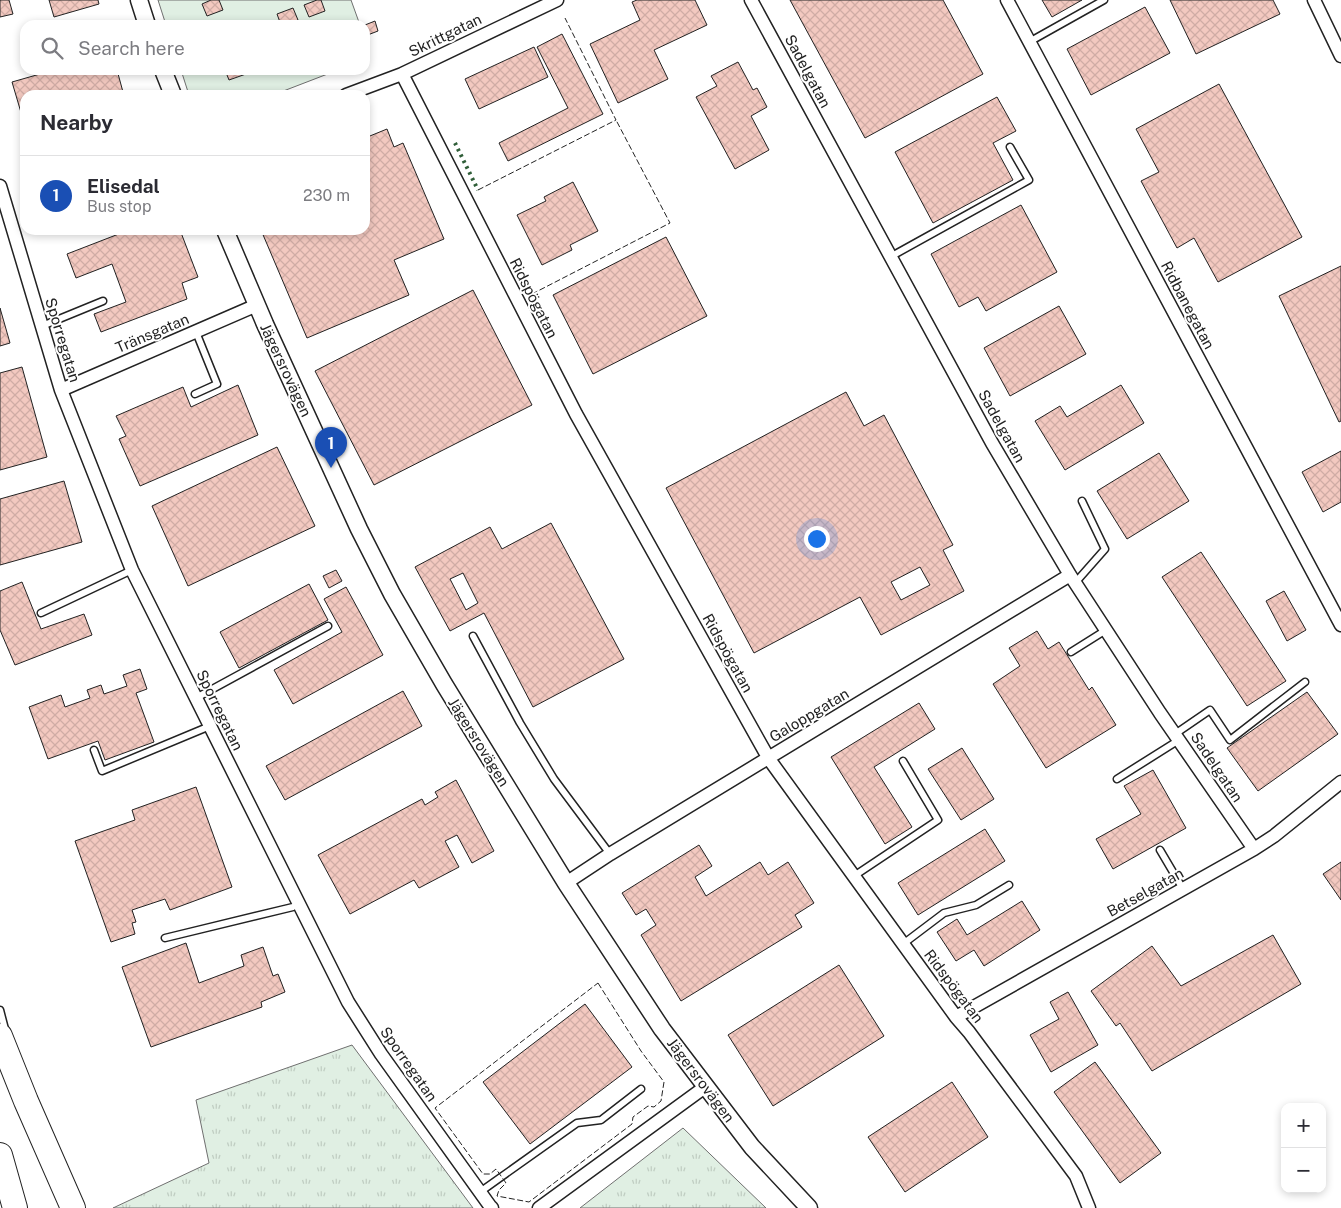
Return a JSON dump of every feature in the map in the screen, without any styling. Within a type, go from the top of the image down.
[{"type":"highway","points":[[0,1036],[26,1101],[72,1204]]},
{"type":"highway","points":[[0,1155],[15,1208]]},
{"type":"street","points":[[139,0],[145,20]]},
{"type":"street","name":"Skrittgatan","points":[[359,90],[402,74],[557,0]]},
{"type":"street","name":"Sadelgatan","points":[[751,0],[988,434],[1072,579],[1254,849]]},
{"type":"street","name":"Ridbanegatan","points":[[1007,0],[1341,625]]},
{"type":"street","points":[[1314,0],[1341,56]]},
{"type":"street","name":"Ridspögatan","points":[[402,74],[576,414],[769,759],[956,1017],[1076,1176],[1089,1208]]},
{"type":"street","points":[[166,75],[171,90]]},
{"type":"street","name":"Sporregatan","points":[[0,186],[60,390],[132,570],[353,1010],[381,1054],[492,1208]]},
{"type":"street","name":"Jägersrovägen","points":[[227,235],[256,305],[355,521],[392,594],[444,684],[566,883],[662,1029],[752,1147],[809,1208]]},
{"type":"street","name":"Tränsgatan","points":[[60,390],[256,305]]},
{"type":"street","name":"Galoppgatan","points":[[566,883],[610,854],[1072,579]]},
{"type":"street","name":"Betselgatan","points":[[956,1017],[1254,849],[1274,836],[1340,784]]},
{"type":"street","points":[[539,1208],[705,1087]]},
{"type":"lane","points":[[1029,42],[1104,0]]},
{"type":"lane","points":[[890,257],[1029,180],[1010,147]]},
{"type":"lane","points":[[42,326],[104,301]]},
{"type":"lane","points":[[195,394],[217,384],[196,332]]},
{"type":"lane","points":[[1072,579],[1105,549],[1082,501]]},
{"type":"lane","points":[[41,612],[132,570]]},
{"type":"lane","points":[[196,698],[328,626]]},
{"type":"lane","points":[[1071,652],[1106,630]]},
{"type":"lane","points":[[473,636],[520,723],[554,779],[610,854]]},
{"type":"lane","points":[[1117,780],[1177,737],[1210,710],[1230,740],[1305,682]]},
{"type":"lane","points":[[94,750],[102,770],[210,726]]},
{"type":"lane","points":[[854,876],[938,820],[902,762]]},
{"type":"lane","points":[[1160,850],[1182,890]]},
{"type":"lane","points":[[903,944],[944,913],[976,905],[1009,885]]},
{"type":"lane","points":[[165,938],[293,907],[298,903]]},
{"type":"lane","points":[[0,1010],[26,1101]]},
{"type":"lane","points":[[480,1192],[577,1123],[601,1120],[641,1089]]},
{"type":"green space","points":[[158,0],[351,0],[358,20],[164,20]]},
{"type":"green space","points":[[183,75],[325,75],[286,90],[187,90]]},
{"type":"green space","points":[[352,1045],[473,1208],[113,1208],[209,1163],[196,1100]]},
{"type":"green space","points":[[683,1128],[766,1208],[580,1208]]},
{"type":"building","points":[[0,0],[9,0],[13,14],[0,17]]},
{"type":"building","points":[[49,0],[98,0],[99,4],[54,17]]},
{"type":"building","points":[[211,0],[219,0],[223,10],[207,16],[202,4]]},
{"type":"building","points":[[321,0],[325,11],[309,17],[304,5]]},
{"type":"building","points":[[637,0],[695,0],[707,25],[654,50],[668,79],[618,103],[590,44],[640,20],[632,2]]},
{"type":"building","points":[[790,0],[943,0],[983,74],[865,138]]},
{"type":"building","points":[[1042,0],[1082,0],[1052,17]]},
{"type":"building","points":[[1170,0],[1273,0],[1280,14],[1196,54]]},
{"type":"building","points":[[1145,7],[1170,53],[1091,95],[1067,49]]},
{"type":"building","points":[[293,8],[298,20],[279,20],[277,14]]},
{"type":"building","points":[[375,21],[378,31],[370,34],[370,23]]},
{"type":"building","points":[[562,34],[603,114],[508,161],[499,143],[568,108],[537,47]]},
{"type":"building","points":[[534,47],[548,77],[479,109],[465,79]]},
{"type":"building","points":[[738,62],[753,90],[757,88],[767,107],[751,116],[769,150],[735,169],[696,97],[717,86],[711,76]]},
{"type":"building","points":[[36,75],[118,75],[122,90],[20,90],[20,109],[12,82]]},
{"type":"building","points":[[227,75],[243,75],[229,80]]},
{"type":"building","points":[[1219,84],[1302,237],[1218,282],[1194,238],[1177,248],[1141,181],[1159,172],[1136,129]]},
{"type":"building","points":[[997,97],[1016,131],[993,143],[1013,180],[933,223],[895,152]]},
{"type":"building","points":[[387,129],[394,147],[403,143],[444,239],[394,260],[409,295],[307,338],[263,235],[370,235],[370,136]]},
{"type":"building","points":[[573,182],[598,231],[570,245],[572,250],[542,265],[517,215],[546,201],[544,197]]},
{"type":"building","points":[[1021,205],[1057,272],[986,311],[978,297],[959,307],[931,254]]},
{"type":"building","points":[[116,235],[182,235],[198,277],[182,283],[187,299],[101,332],[94,314],[126,302],[112,264],[76,278],[67,254]]},
{"type":"building","points":[[666,237],[707,316],[593,374],[553,295]]},
{"type":"building","points":[[1341,266],[1341,421],[1339,422],[1279,296]]},
{"type":"building","points":[[473,290],[532,405],[374,485],[315,371]]},
{"type":"building","points":[[1059,306],[1086,354],[1010,396],[984,348]]},
{"type":"building","points":[[0,308],[10,343],[0,346]]},
{"type":"building","points":[[22,367],[47,457],[0,470],[0,373]]},
{"type":"building","points":[[238,385],[258,435],[140,486],[119,439],[126,436],[116,416],[183,387],[191,407]]},
{"type":"building","points":[[1121,385],[1144,423],[1065,470],[1035,421],[1060,406],[1067,417]]},
{"type":"building","points":[[846,392],[864,426],[884,415],[953,545],[943,550],[964,591],[881,635],[860,597],[754,653],[666,488]],"holes":[[[920,567],[930,585],[901,600],[891,582]]]},
{"type":"building","points":[[277,447],[315,526],[188,586],[152,506]]},
{"type":"building","points":[[1341,451],[1341,502],[1323,512],[1302,472]]},
{"type":"building","points":[[1159,453],[1189,501],[1127,539],[1097,491]]},
{"type":"building","points":[[64,481],[82,542],[0,565],[0,499]]},
{"type":"building","points":[[551,523],[624,659],[533,707],[484,613],[450,631],[415,567],[490,527],[502,549]],"holes":[[[463,573],[478,603],[466,610],[450,579]]]},
{"type":"building","points":[[1201,552],[1286,681],[1247,706],[1162,577]]},
{"type":"building","points":[[336,570],[342,581],[329,588],[323,576]]},
{"type":"building","points":[[22,582],[41,629],[84,614],[92,635],[15,665],[0,630],[0,591]]},
{"type":"building","points":[[309,584],[328,620],[239,668],[220,632]]},
{"type":"building","points":[[346,587],[383,655],[293,704],[274,670],[342,632],[324,599]]},
{"type":"building","points":[[1284,591],[1306,630],[1287,641],[1266,601]]},
{"type":"building","points":[[1037,631],[1048,649],[1059,642],[1089,690],[1092,687],[1116,725],[1046,768],[993,684],[1020,666],[1009,648]]},
{"type":"building","points":[[140,669],[147,689],[136,693],[154,742],[105,760],[98,741],[48,759],[29,707],[61,695],[65,707],[90,698],[87,690],[101,685],[104,694],[127,686],[123,675]]},
{"type":"building","points":[[403,691],[422,726],[285,800],[266,766]]},
{"type":"building","points":[[1307,692],[1338,734],[1258,791],[1227,748]]},
{"type":"building","points":[[919,703],[935,729],[874,767],[912,827],[885,844],[831,757]]},
{"type":"building","points":[[962,748],[994,799],[961,820],[928,769]]},
{"type":"building","points":[[1153,770],[1186,828],[1113,869],[1096,839],[1141,814],[1124,786]]},
{"type":"building","points":[[456,780],[494,851],[472,863],[457,835],[445,841],[459,867],[419,888],[414,880],[350,914],[318,855],[422,799],[425,805],[438,797],[435,792]]},
{"type":"building","points":[[196,787],[232,887],[170,910],[165,899],[132,910],[136,922],[132,923],[135,934],[111,942],[75,841],[135,820],[132,810]]},
{"type":"building","points":[[985,829],[1005,861],[918,915],[898,883]]},
{"type":"building","points":[[699,845],[712,866],[695,877],[706,896],[760,862],[768,875],[788,862],[814,903],[795,915],[802,927],[681,1001],[641,935],[656,925],[646,909],[636,915],[622,893]]},
{"type":"building","points":[[1341,862],[1341,900],[1323,874]]},
{"type":"building","points":[[1022,901],[1040,930],[984,966],[974,950],[956,961],[937,932],[957,919],[967,935]]},
{"type":"building","points":[[1273,935],[1301,984],[1152,1071],[1120,1023],[1116,1026],[1091,991],[1152,946],[1181,986]]},
{"type":"building","points":[[186,943],[199,983],[244,966],[241,955],[263,947],[273,976],[278,974],[285,992],[261,1002],[262,1007],[151,1047],[122,967]]},
{"type":"building","points":[[839,965],[884,1036],[773,1106],[728,1035]]},
{"type":"building","points":[[1068,992],[1098,1045],[1051,1072],[1030,1035],[1059,1019],[1050,1002]]},
{"type":"building","points":[[585,1004],[632,1067],[530,1144],[483,1082]]},
{"type":"building","points":[[1095,1062],[1161,1153],[1120,1183],[1054,1092]]},
{"type":"building","points":[[952,1082],[988,1137],[905,1192],[868,1137]]},
{"type":"hedge","points":[[455,143],[478,190]]},
{"type":"fence","points":[[478,190],[616,120],[565,18]]},
{"type":"fence","points":[[532,294],[670,223],[616,120]]},
{"type":"fence","points":[[598,983],[641,1051],[664,1082],[661,1101],[654,1107],[648,1106],[633,1117],[632,1124],[529,1202],[497,1196],[499,1190],[506,1183],[496,1169],[490,1174],[483,1174],[435,1108],[598,983]]},
{"type":"place","name":"Elisedal","points":[[331,468]]}]
